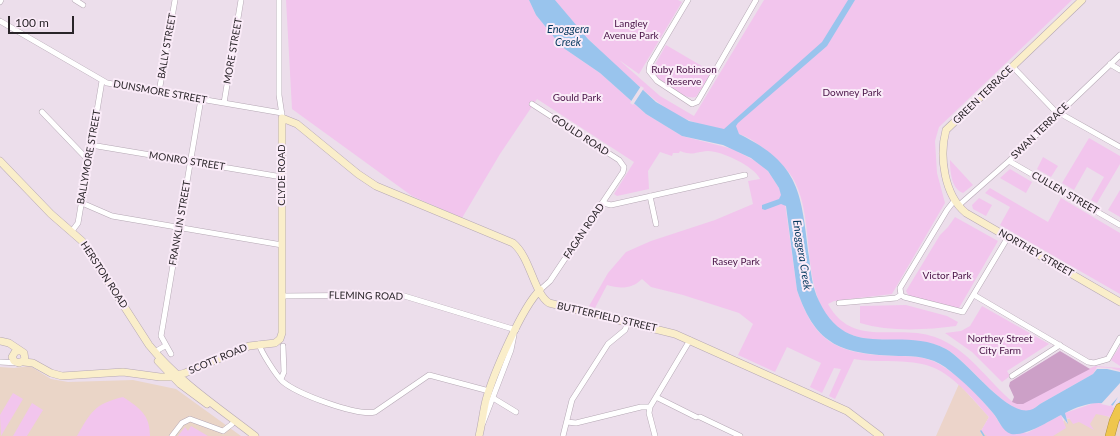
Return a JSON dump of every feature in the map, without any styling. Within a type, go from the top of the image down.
[{"type":"highway","points":[[1110,436],[1114,421],[1120,408]]},
{"type":"street","points":[[75,0],[83,5]]},
{"type":"street","name":"BALLY STREET","points":[[159,92],[175,0]]},
{"type":"street","name":"MORE STREET","points":[[224,103],[242,0]]},
{"type":"street","name":"CLYDE ROAD","points":[[269,344],[277,342],[281,336],[282,116],[279,91],[279,0]]},
{"type":"street","points":[[688,0],[650,64],[649,71],[657,81],[692,104],[697,102],[699,99],[756,0]]},
{"type":"street","name":"GREEN TERRACE","points":[[956,204],[945,176],[944,138],[946,130],[1082,0]]},
{"type":"street","name":"DUNSMORE STREET","points":[[0,21],[102,81],[263,110],[282,116]]},
{"type":"street","name":"SWAN TERRACE","points":[[956,204],[1009,161],[1120,55]]},
{"type":"street","points":[[1110,64],[1120,70]]},
{"type":"street","points":[[1013,67],[1054,110],[1120,147]]},
{"type":"street","name":"BALLYMORE STREET","points":[[72,231],[78,223],[82,203],[102,81]]},
{"type":"street","name":"FRANKLIN STREET","points":[[171,354],[165,346],[161,336],[201,99]]},
{"type":"street","name":"GOULD ROAD","points":[[532,104],[619,160],[623,164],[624,169]]},
{"type":"street","name":"DUNSMORE STREET","points":[[263,110],[281,107]]},
{"type":"street","points":[[42,112],[89,161]]},
{"type":"street","name":"BUTTERFIELD STREET","points":[[282,116],[297,124],[358,174],[376,186],[513,243],[521,252],[545,300],[554,305],[671,332],[846,411],[880,436]]},
{"type":"street","name":"MONRO STREET","points":[[91,145],[282,177]]},
{"type":"street","name":"CULLEN STREET","points":[[1009,161],[1120,225]]},
{"type":"street","name":"HERSTON ROAD","points":[[1,164],[51,214],[85,244],[149,345],[155,358],[248,436]]},
{"type":"street","name":"FAGAN ROAD","points":[[540,290],[550,281],[603,203],[624,169]]},
{"type":"street","points":[[603,203],[611,205],[746,175]]},
{"type":"street","points":[[650,196],[656,224]]},
{"type":"street","points":[[82,203],[112,216],[282,245]]},
{"type":"street","points":[[901,295],[900,288],[946,210],[956,204]]},
{"type":"street","name":"NORTHEY STREET","points":[[956,204],[1008,237],[1120,302]]},
{"type":"street","points":[[901,295],[960,312],[965,311],[1008,237]]},
{"type":"street","points":[[479,436],[491,395],[516,331],[534,296],[540,290]]},
{"type":"street","name":"FLEMING ROAD","points":[[282,296],[401,295],[516,331]]},
{"type":"street","points":[[839,303],[896,298],[901,295]]},
{"type":"street","points":[[974,295],[1088,362],[1094,363],[1108,359],[1120,338]]},
{"type":"street","points":[[563,436],[564,427],[567,422],[572,400],[608,344],[624,330],[628,322]]},
{"type":"street","points":[[655,436],[649,413],[650,407],[690,340]]},
{"type":"street","points":[[0,341],[9,343],[22,357]]},
{"type":"street","points":[[0,344],[9,347],[13,356]]},
{"type":"street","name":"SCOTT ROAD","points":[[259,344],[262,352],[281,379],[332,405],[369,413],[375,412],[429,375],[491,395],[516,412]]},
{"type":"street","name":"SCOTT ROAD","points":[[175,376],[246,347],[259,344],[269,344]]},
{"type":"street","points":[[266,356],[265,351],[269,344]]},
{"type":"street","points":[[1012,376],[1060,345]]},
{"type":"street","points":[[158,350],[165,346]]},
{"type":"street","points":[[281,379],[284,372],[283,346]]},
{"type":"street","points":[[0,359],[8,360],[16,351],[22,357],[54,371],[69,374],[126,372],[159,377],[175,376]]},
{"type":"street","points":[[0,362],[22,357]]},
{"type":"street","name":"HERSTON ROAD","points":[[175,376],[255,436]]},
{"type":"street","points":[[656,397],[740,436]]},
{"type":"street","points":[[172,436],[182,423],[190,419],[223,431],[232,424],[214,404]]},
{"type":"street","points":[[567,422],[576,423],[641,407],[650,407]]},
{"type":"shaded area","points":[[1060,351],[1090,369],[1023,404],[1012,402],[1014,397],[1009,386],[1010,382]]},
{"type":"shaded area","points":[[30,366],[51,379],[68,382],[133,380],[176,389],[241,436],[0,436],[0,367],[14,368]]},
{"type":"shaded area","points":[[959,384],[989,417],[981,431],[987,433],[989,436],[936,436]]},
{"type":"shaded area","points":[[1089,414],[1102,414],[1114,419],[1120,424],[1120,436],[1045,436],[1065,420],[1066,423],[1068,422],[1067,419]]},
{"type":"green space","points":[[286,0],[529,0],[536,15],[562,47],[600,73],[646,114],[682,136],[733,149],[759,163],[768,171],[779,188],[785,203],[797,290],[804,309],[821,335],[832,343],[859,353],[918,357],[934,361],[954,374],[968,386],[994,414],[1003,427],[1027,433],[1061,415],[1066,428],[1053,436],[987,436],[981,431],[989,417],[959,385],[941,372],[922,364],[854,359],[835,399],[829,396],[841,369],[834,368],[822,393],[810,387],[821,363],[787,347],[775,372],[738,355],[753,324],[739,313],[683,295],[651,287],[642,279],[634,285],[626,287],[607,285],[595,308],[589,306],[608,273],[626,252],[651,241],[715,220],[753,204],[748,181],[760,179],[757,174],[745,164],[729,156],[714,152],[708,151],[691,153],[680,151],[679,153],[673,153],[672,156],[660,152],[648,171],[649,189],[617,196],[614,194],[634,162],[537,99],[500,154],[462,218],[412,196],[292,109]]},
{"type":"green space","name":"Downey Park","points":[[555,0],[678,0],[682,2],[639,74],[619,60],[660,96],[694,116],[764,0],[1072,0],[939,127],[935,141],[937,173],[945,203],[892,294],[834,301],[828,304],[838,318],[850,326],[863,331],[920,333],[947,342],[968,357],[1014,403],[1095,366],[1120,368],[1120,371],[1111,368],[1097,367],[1093,374],[1033,409],[1028,411],[1019,410],[998,396],[965,364],[946,349],[931,343],[915,341],[866,339],[851,335],[837,327],[826,315],[818,298],[813,279],[801,198],[794,181],[784,167],[763,148],[751,140],[739,134],[686,119],[660,104],[601,52]]},
{"type":"green space","name":"Ruby Robinson Reserve","points":[[666,45],[712,72],[696,97],[685,96],[678,93],[664,84],[654,73],[653,68]]},
{"type":"green space","points":[[1089,138],[1120,156],[1120,164],[1097,203],[1091,200],[1104,177],[1087,167],[1074,190],[1062,183]]},
{"type":"green space","points":[[1043,157],[1058,166],[1051,177],[1037,169]]},
{"type":"green space","points":[[950,160],[973,185],[963,193],[956,188],[952,179]]},
{"type":"green space","points":[[1010,169],[1032,182],[1026,193],[1000,178]]},
{"type":"green space","points":[[990,188],[1048,222],[1061,198],[1120,233],[1120,294],[1000,225],[1010,207],[985,193]]},
{"type":"green space","points":[[1120,190],[1120,217],[1108,210]]},
{"type":"green space","points":[[979,198],[992,205],[986,216],[973,209],[972,205]]},
{"type":"green space","name":"Victor Park","points":[[955,217],[998,241],[959,308],[956,310],[909,296],[906,291],[940,235]]},
{"type":"green space","points":[[906,305],[947,316],[958,322],[956,326],[908,329],[883,328],[860,323],[860,306]]},
{"type":"green space","name":"Northey Street City Farm","points":[[982,306],[1049,344],[1007,371],[1010,376],[1002,382],[972,352],[945,333],[961,331],[970,326]]},
{"type":"green space","points":[[1120,346],[1120,366],[1111,360]]},
{"type":"green space","points":[[13,393],[23,399],[1,436],[0,415]]},
{"type":"green space","points":[[123,397],[139,409],[146,417],[150,429],[150,436],[77,436],[94,410],[99,406]]},
{"type":"green space","points":[[1097,402],[1110,404],[1120,409],[1120,424],[1111,417],[1096,414],[1090,424],[1094,430],[1079,422],[1073,424],[1069,418],[1067,419],[1065,413]]},
{"type":"green space","points":[[32,403],[43,410],[27,436],[13,436]]},
{"type":"green space","points":[[191,426],[208,436],[178,436],[185,427],[188,431]]},
{"type":"water","name":"Enoggera Creek","points":[[529,0],[555,0],[588,39],[656,102],[689,121],[724,129],[822,42],[848,0],[855,0],[827,46],[736,126],[739,134],[759,145],[775,157],[786,169],[794,183],[800,198],[813,285],[819,301],[831,320],[845,332],[860,337],[928,342],[946,349],[955,355],[999,396],[1010,405],[1020,410],[1033,409],[1093,374],[1097,369],[1107,369],[1120,372],[1120,409],[1099,403],[1086,405],[1065,413],[1068,424],[1061,415],[1030,431],[1011,434],[1003,428],[993,413],[976,394],[958,377],[940,364],[929,359],[917,357],[862,353],[834,344],[813,324],[797,290],[786,206],[781,204],[765,210],[762,209],[762,205],[779,199],[781,195],[779,188],[768,171],[751,158],[723,145],[682,136],[646,114],[600,73],[562,47],[536,15]]},
{"type":"pier","points":[[641,86],[644,88],[633,105],[630,103]]},
{"type":"pier","points":[[1120,383],[1120,401],[1115,408],[1112,407],[1118,397],[1110,406],[1101,404]]},
{"type":"waterway","points":[[981,431],[984,436]]},
{"type":"park label","name":"Langley Avenue Park","points":[[631,30]]},
{"type":"park label","name":"Gould Park","points":[[577,98]]},
{"type":"park label","name":"Rasey Park","points":[[736,262]]}]
